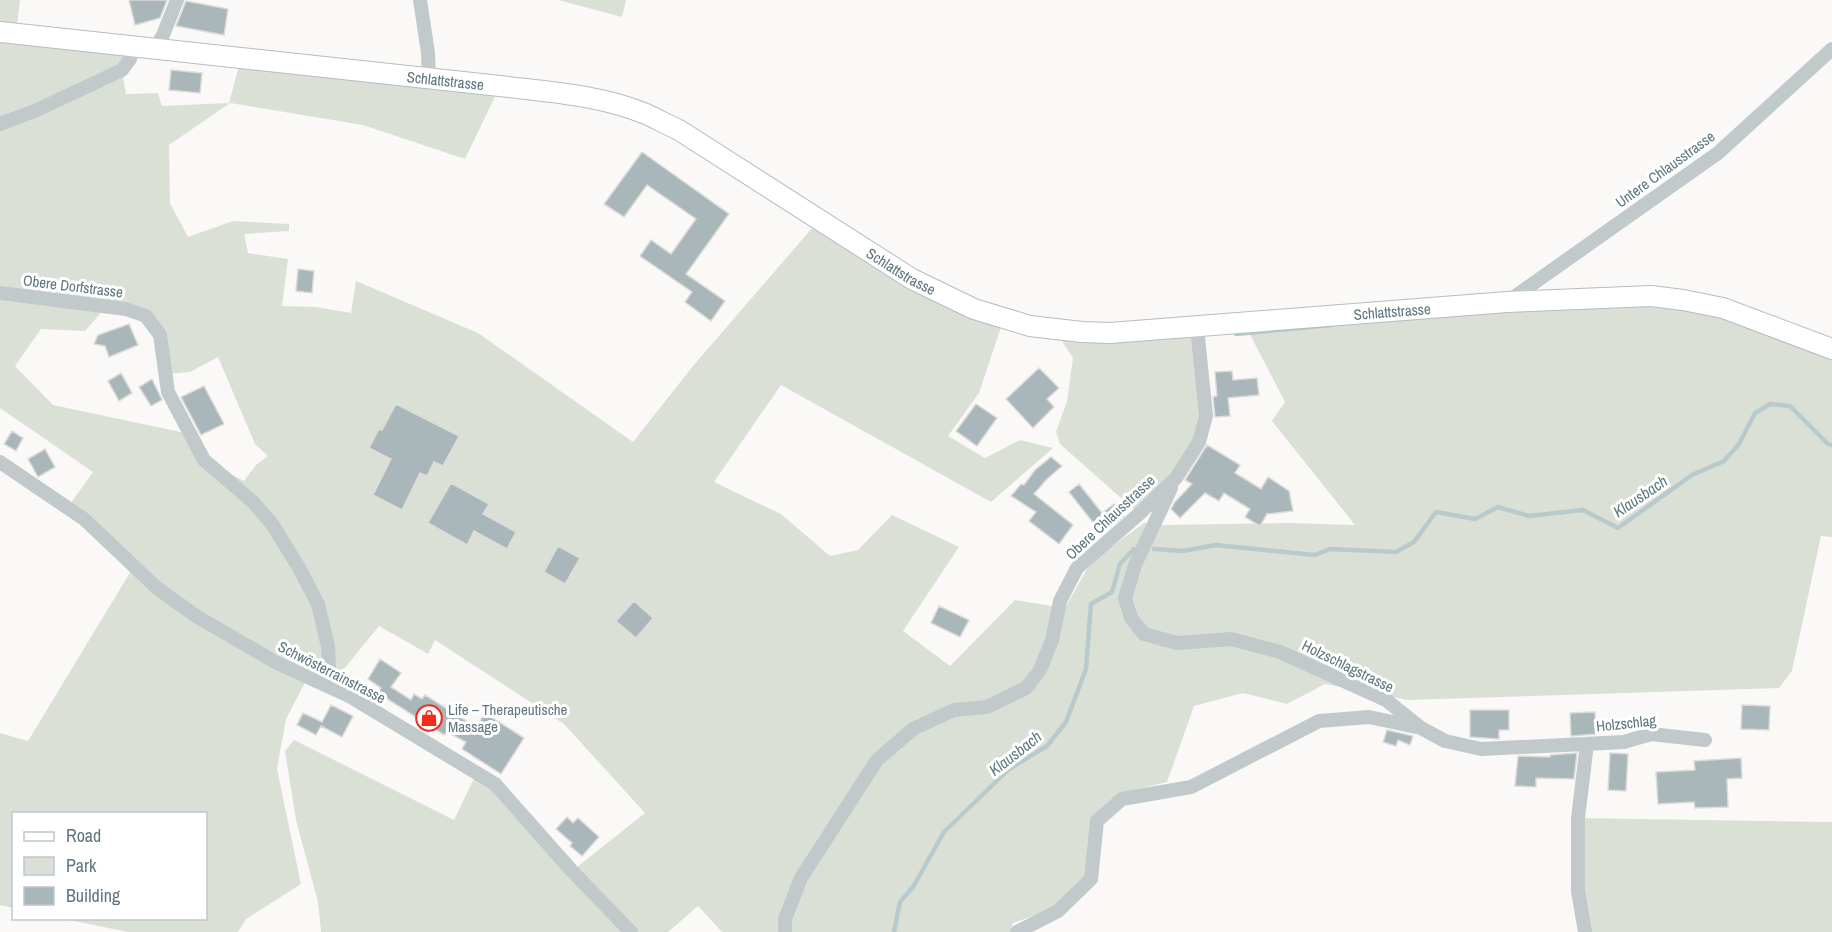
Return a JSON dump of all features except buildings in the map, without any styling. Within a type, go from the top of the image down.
[{"type":"street","points":[[154,50],[177,0]]},
{"type":"street","points":[[420,0],[428,53],[429,79]]},
{"type":"street","name":"Schlattstrasse","points":[[0,32],[578,96],[645,114],[680,130],[912,279],[974,309],[1030,326],[1110,333],[1507,302],[1651,296],[1723,308],[1832,349]]},
{"type":"street","points":[[0,124],[38,110],[122,70],[130,59],[132,48]]},
{"type":"street","name":"Untere Chlausstrasse","points":[[1507,302],[1718,153],[1832,49]]},
{"type":"street","name":"Obere Dorfstrasse","points":[[0,293],[126,309],[146,316],[160,335],[168,392],[204,460],[253,502],[272,524],[318,604],[328,647],[330,686]]},
{"type":"street","name":"Obere Chlausstrasse","points":[[785,932],[785,919],[801,878],[877,760],[913,729],[954,710],[987,707],[1026,688],[1040,670],[1052,640],[1060,601],[1077,568],[1176,478],[1199,442],[1206,416],[1197,327]]},
{"type":"street","name":"Schwösterrainstrasse","points":[[0,462],[84,519],[157,588],[183,607],[277,663],[330,686],[495,784],[631,932]]},
{"type":"street","name":"Holzschlagstrasse","points":[[1176,478],[1135,565],[1125,598],[1131,618],[1144,634],[1177,643],[1231,639],[1280,652],[1386,700],[1421,728]]},
{"type":"street","points":[[1017,932],[1058,911],[1091,879],[1097,821],[1122,799],[1191,787],[1319,721],[1370,717],[1421,728]]},
{"type":"street","name":"Holzschlag","points":[[1421,728],[1445,741],[1481,749],[1624,742],[1651,734],[1705,740]]},
{"type":"street","points":[[1585,932],[1578,891],[1578,818],[1587,744]]},
{"type":"green space","points":[[0,0],[20,0],[16,34],[133,48],[122,70],[126,94],[158,93],[162,106],[229,103],[241,59],[500,86],[465,159],[363,125],[230,103],[169,145],[170,203],[188,237],[233,221],[289,224],[289,231],[244,234],[248,253],[288,259],[282,306],[316,307],[351,313],[356,281],[478,333],[633,442],[693,366],[819,220],[1004,318],[979,393],[948,436],[985,458],[1020,440],[1053,448],[991,502],[781,385],[714,482],[781,514],[830,556],[858,550],[892,515],[959,547],[903,631],[950,666],[1015,600],[1065,608],[1091,562],[1144,523],[1163,525],[1291,523],[1355,525],[1272,421],[1285,402],[1244,323],[1651,296],[1832,344],[1832,537],[1821,536],[1792,671],[1779,688],[1408,700],[1325,684],[1287,704],[1243,693],[1194,706],[1167,782],[1123,793],[1093,819],[1085,879],[1056,908],[1013,923],[1010,932],[722,932],[698,906],[668,932],[321,932],[318,902],[296,820],[285,751],[294,740],[454,820],[477,772],[572,871],[645,813],[564,724],[435,640],[428,654],[379,626],[330,686],[308,677],[286,719],[277,769],[301,884],[246,919],[238,932],[128,932],[69,920],[207,920],[207,812],[12,812],[12,908],[0,905],[0,733],[28,741],[134,566],[68,507],[93,472],[0,408]],"holes":[[[112,300],[160,335],[166,374],[190,372],[218,357],[255,444],[268,456],[256,465],[244,481],[204,460],[190,434],[53,405],[15,366],[41,329],[85,331]]]},
{"type":"green space","points":[[558,0],[626,0],[622,17]]},
{"type":"green space","points":[[1197,327],[1206,416],[1199,442],[1139,514],[1060,444],[1056,432],[1067,401],[1073,358],[1055,330]]},
{"type":"green space","points":[[1578,818],[1832,822],[1832,932],[1585,932]]},
{"type":"waterway","points":[[1236,334],[1332,325]]},
{"type":"waterway","name":"Klausbach","points":[[1154,549],[1183,551],[1216,545],[1315,555],[1330,549],[1396,552],[1414,542],[1436,512],[1475,519],[1498,507],[1529,516],[1583,510],[1618,528],[1692,475],[1724,461],[1739,444],[1755,413],[1770,404],[1790,406],[1828,444],[1832,445]]},
{"type":"waterway","name":"Klausbach","points":[[894,932],[900,902],[913,887],[944,832],[1009,769],[1047,746],[1066,722],[1086,669],[1091,604],[1112,592],[1120,564],[1134,549]]},
{"type":"place","name":"Life – Therapeutische Massage","points":[[429,718]]}]
